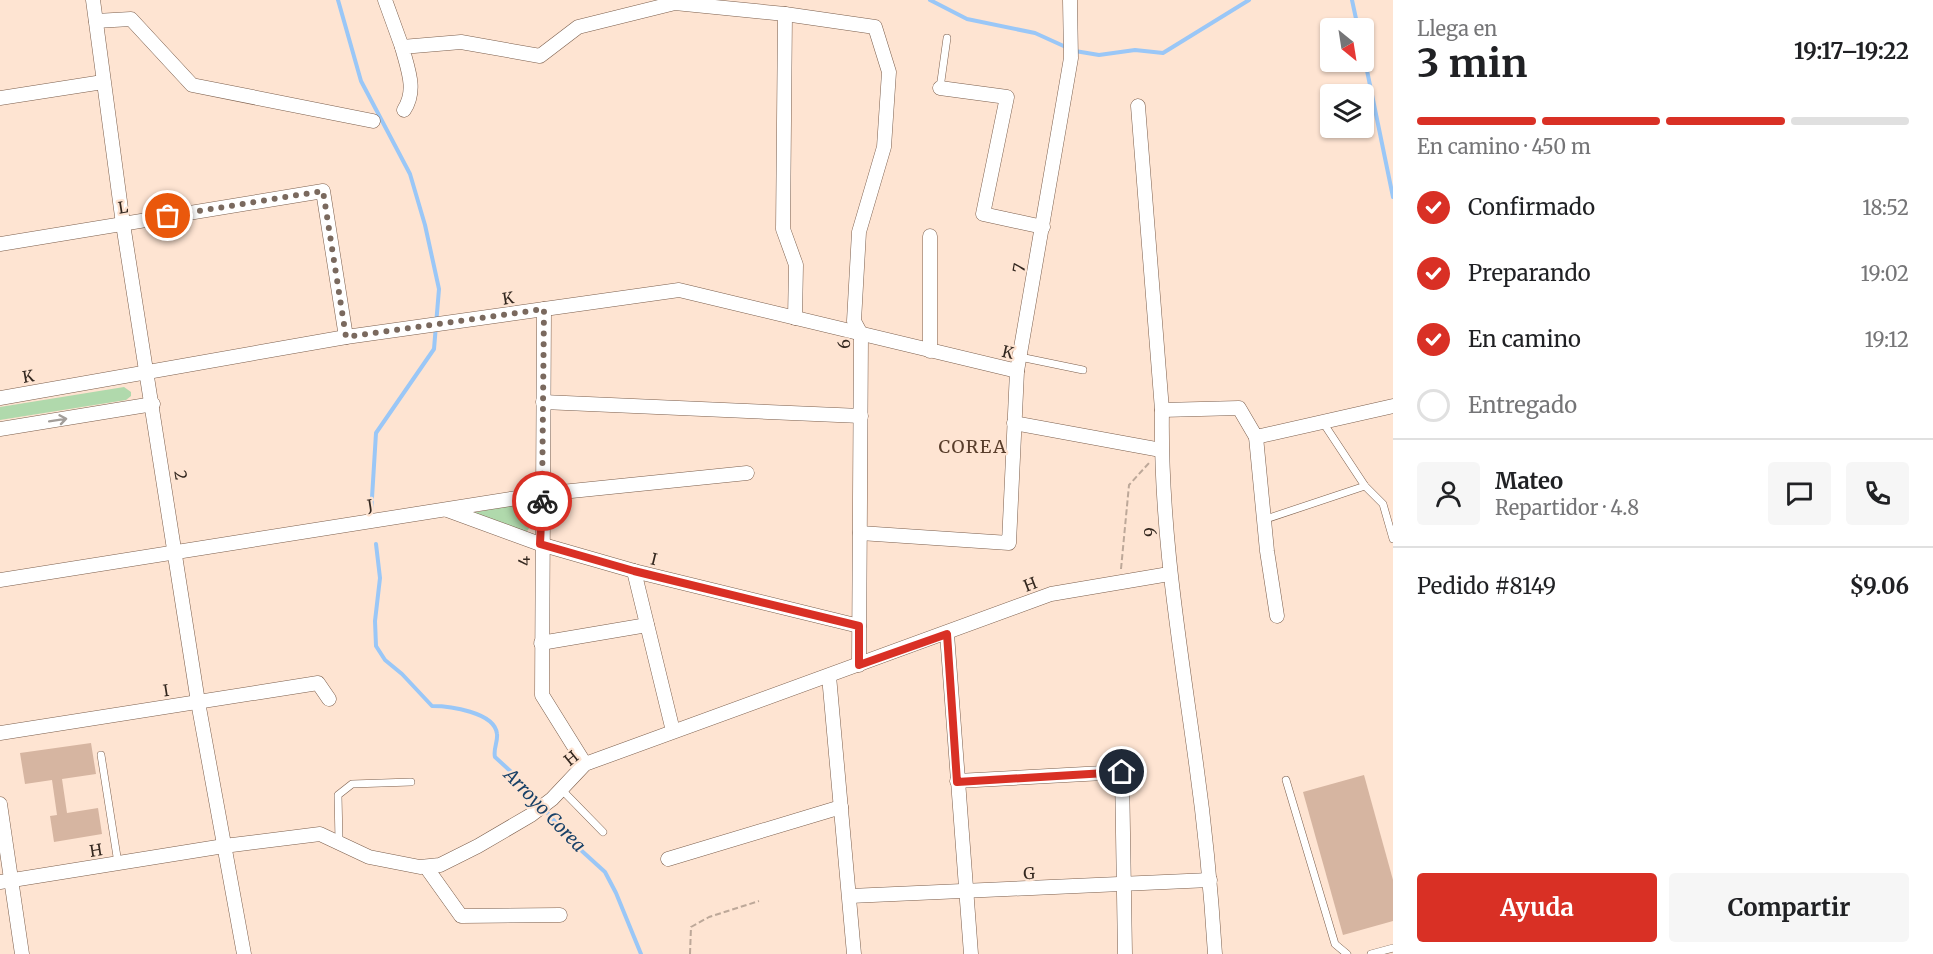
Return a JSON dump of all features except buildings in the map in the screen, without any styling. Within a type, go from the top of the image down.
[{"type":"street","name":"2","points":[[93,0],[123,224],[148,371],[198,702],[244,954]]},
{"type":"street","points":[[385,0],[402,48],[412,87],[411,99],[404,110]]},
{"type":"street","name":"7","points":[[860,533],[1009,543],[1017,371],[1071,58],[1070,0]]},
{"type":"street","points":[[402,48],[461,42],[540,56],[578,27],[675,2],[785,14],[783,229],[796,266],[795,318]]},
{"type":"street","name":"6","points":[[785,14],[875,27],[889,72],[884,147],[859,232],[854,321],[861,334],[859,665]]},
{"type":"street","points":[[96,21],[131,19],[192,85],[373,121]]},
{"type":"street","points":[[0,98],[103,82]]},
{"type":"street","points":[[940,88],[1007,97],[983,214],[1043,227]]},
{"type":"street","name":"9","points":[[1138,106],[1162,410],[1161,450],[1169,574],[1197,766],[1210,880],[1215,954]]},
{"type":"street","name":"L","points":[[0,244],[323,191],[346,337]]},
{"type":"street","points":[[930,236],[930,351]]},
{"type":"street","name":"K","points":[[0,398],[346,337],[679,290],[1017,371]]},
{"type":"street","name":"4","points":[[544,309],[540,544],[542,694],[585,765]]},
{"type":"street","points":[[543,402],[861,416]]},
{"type":"street","points":[[0,429],[153,404]]},
{"type":"street","points":[[1256,437],[1324,424],[1393,406]]},
{"type":"street","points":[[1162,410],[1239,408],[1256,437],[1263,520],[1277,616]]},
{"type":"street","points":[[1014,423],[1161,450]]},
{"type":"street","name":"J","points":[[0,580],[542,494],[747,473]]},
{"type":"street","name":"I","points":[[446,510],[540,544],[634,571],[859,626]]},
{"type":"street","points":[[634,571],[673,730]]},
{"type":"street","name":"H","points":[[6,881],[224,846],[320,834],[369,857],[426,867],[440,865],[478,846],[531,814],[556,794],[585,765],[673,730],[947,634],[1051,594],[1169,574]]},
{"type":"street","points":[[542,643],[647,625]]},
{"type":"street","points":[[947,634],[970,954]]},
{"type":"street","points":[[829,676],[854,954]]},
{"type":"street","name":"I","points":[[0,733],[318,683],[329,699]]},
{"type":"street","points":[[957,782],[1122,772],[1125,954]]},
{"type":"street","points":[[0,804],[6,881],[22,954]]},
{"type":"street","points":[[668,860],[841,807]]},
{"type":"street","points":[[426,867],[461,916],[560,915]]},
{"type":"street","name":"G","points":[[850,896],[1210,880]]},
{"type":"lane","points":[[940,88],[947,38]]},
{"type":"lane","points":[[1020,357],[1083,370]]},
{"type":"lane","points":[[1324,424],[1365,486],[1383,504],[1393,539]]},
{"type":"lane","points":[[1263,520],[1365,486]]},
{"type":"lane","points":[[101,755],[118,863]]},
{"type":"lane","points":[[1286,780],[1335,944],[1347,954]]},
{"type":"lane","points":[[339,841],[338,795],[352,784],[411,783]]},
{"type":"lane","points":[[556,794],[603,832]]},
{"type":"lane","points":[[1371,954],[1393,948]]},
{"type":"path","points":[[1121,582],[1123,532],[1129,485],[1161,450]]},
{"type":"path","points":[[690,954],[691,927],[709,917],[759,901]]},
{"type":"green space","points":[[124,387],[131,392],[131,396],[126,400],[0,420],[0,407]]},
{"type":"green space","points":[[527,502],[530,505],[532,517],[531,525],[526,532],[472,513]]},
{"type":"waterway","points":[[338,0],[361,81],[410,174],[425,225],[439,289],[434,349],[376,433],[371,514]]},
{"type":"waterway","points":[[930,0],[967,19],[1035,33],[1068,48]]},
{"type":"waterway","points":[[1075,51],[1099,55],[1135,50],[1163,53],[1249,0]]},
{"type":"waterway","points":[[1352,0],[1356,18]]},
{"type":"waterway","points":[[1367,72],[1393,197]]},
{"type":"waterway","name":"Arroyo Corea","points":[[376,544],[380,578],[375,621],[376,646],[385,660],[402,674],[432,706],[470,712],[488,720],[494,726],[497,734],[495,757],[519,779],[540,804]]},
{"type":"waterway","name":"Arroyo Corea","points":[[545,810],[572,842],[605,872],[641,954]]},
{"type":"way so far","points":[[168,216],[323,191],[346,337],[544,309],[542,501]]},
{"type":"district","name":"COREA","points":[[973,446]]},
{"type":"route","points":[[542,501],[540,544],[634,571],[859,626],[859,665],[947,634],[957,782],[1122,772]]}]
